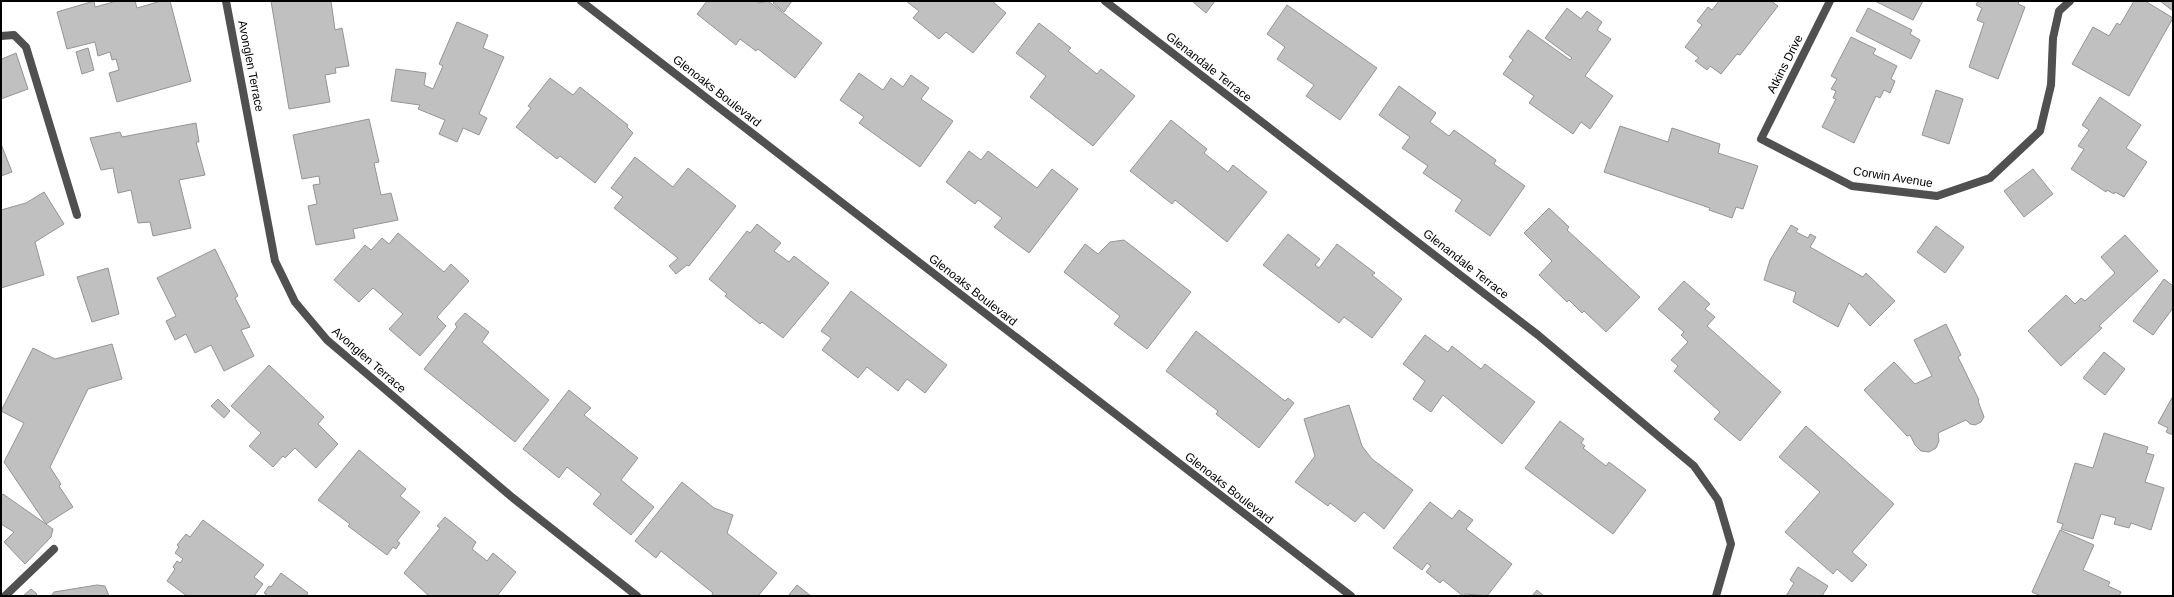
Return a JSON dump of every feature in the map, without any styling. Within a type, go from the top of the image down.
[{"type":"street","name":"Avonglen Terrace","points":[[226,1],[275,261],[295,302],[327,340],[513,498],[637,596]]},
{"type":"street","name":"Glenoaks Boulevard","points":[[581,1],[1351,596]]},
{"type":"street","name":"Glenandale Terrace","points":[[1105,1],[1538,335],[1694,466],[1718,500],[1731,544],[1716,596]]},
{"type":"street","name":"Atkins Drive","points":[[1761,139],[1830,1]]},
{"type":"street","name":"Corwin Avenue","points":[[1761,139],[1852,186],[1938,196],[1990,178],[2040,131],[2051,85],[2053,38],[2059,11],[2070,1]]},
{"type":"street","points":[[1,36],[14,35],[26,47],[77,215]]},
{"type":"street","points":[[5,596],[54,549]]},
{"type":"building","points":[[94,1],[95,7],[117,1],[135,1],[137,8],[161,1],[170,1],[191,81],[117,102],[109,73],[119,70],[116,59],[112,60],[110,52],[98,56],[95,42],[67,49],[57,12]]},
{"type":"building","points":[[271,1],[331,1],[335,30],[342,28],[349,66],[335,68],[336,73],[325,75],[330,102],[289,109]]},
{"type":"building","points":[[707,1],[756,1],[759,3],[768,1],[822,43],[795,78],[758,49],[756,51],[740,39],[736,45],[697,14]]},
{"type":"building","points":[[775,1],[792,1],[784,12],[773,3]]},
{"type":"building","points":[[906,1],[992,1],[1006,13],[973,53],[946,32],[939,39],[913,18],[919,11]]},
{"type":"building","points":[[1192,1],[1215,1],[1206,13]]},
{"type":"building","points":[[1719,1],[1771,1],[1778,6],[1740,55],[1737,54],[1721,74],[1710,66],[1707,70],[1695,61],[1699,58],[1685,47],[1702,25],[1697,21],[1708,7],[1712,10]]},
{"type":"building","points":[[1875,1],[1923,1],[1913,20]]},
{"type":"building","points":[[1978,1],[2019,1],[2018,4],[2025,7],[1998,79],[1969,67],[1984,23],[1977,20],[1982,8],[1976,5]]},
{"type":"building","points":[[2134,1],[2145,1],[2173,18],[2129,96],[2072,64],[2093,27],[2109,36],[2117,23],[2120,25]]},
{"type":"building","points":[[2160,1],[2173,1],[2173,11]]},
{"type":"building","points":[[1287,5],[1377,68],[1340,120],[1306,96],[1314,85],[1277,59],[1285,47],[1267,34]]},
{"type":"building","points":[[1567,8],[1581,19],[1587,11],[1602,22],[1597,30],[1611,39],[1585,76],[1613,96],[1590,129],[1581,122],[1573,134],[1529,103],[1534,96],[1503,74],[1513,60],[1509,57],[1528,30],[1570,60],[1572,58],[1545,38]]},
{"type":"building","points":[[1868,8],[1912,30],[1910,34],[1920,40],[1911,59],[1856,31]]},
{"type":"building","points":[[457,22],[488,35],[483,48],[504,57],[479,114],[487,118],[479,135],[463,128],[457,142],[439,134],[445,120],[418,109],[420,105],[391,101],[396,69],[426,73],[424,85],[433,89],[443,66],[439,64]]},
{"type":"building","points":[[1039,23],[1071,48],[1068,51],[1097,74],[1101,69],[1135,96],[1093,146],[1030,97],[1046,76],[1016,53]]},
{"type":"building","points":[[1851,37],[1876,49],[1873,54],[1897,66],[1891,79],[1895,81],[1890,93],[1884,90],[1880,98],[1876,96],[1854,143],[1822,127],[1836,99],[1833,98],[1836,91],[1831,89],[1837,79],[1831,76]]},
{"type":"building","points":[[88,48],[94,70],[82,74],[76,52]]},
{"type":"building","points":[[16,53],[28,89],[1,99],[1,57],[2,59]]},
{"type":"building","points":[[859,73],[883,90],[891,78],[903,87],[911,75],[929,88],[921,99],[953,121],[920,167],[859,123],[864,117],[840,100]]},
{"type":"building","points":[[550,78],[573,95],[580,87],[628,125],[627,127],[633,133],[595,183],[560,156],[557,159],[516,127],[531,108],[528,106]]},
{"type":"building","points":[[1399,86],[1436,113],[1430,122],[1449,136],[1454,130],[1496,160],[1494,164],[1525,186],[1490,236],[1455,211],[1462,200],[1423,173],[1428,166],[1402,148],[1410,137],[1379,115]]},
{"type":"building","points":[[1936,90],[1963,99],[1949,144],[1922,135]]},
{"type":"building","points":[[2100,97],[2141,125],[2126,148],[2147,162],[2124,197],[2115,192],[2114,194],[2107,190],[2106,192],[2071,169],[2084,149],[2078,146],[2089,130],[2082,125]]},
{"type":"building","points":[[369,119],[379,162],[374,163],[381,195],[391,193],[398,220],[353,229],[355,238],[316,245],[308,206],[317,204],[313,185],[320,184],[319,176],[302,179],[293,135]]},
{"type":"building","points":[[1171,120],[1207,149],[1204,153],[1228,172],[1233,165],[1267,192],[1227,242],[1175,200],[1172,204],[1130,171]]},
{"type":"building","points":[[196,123],[199,142],[196,142],[205,175],[179,180],[191,228],[153,236],[150,222],[138,223],[131,190],[118,193],[113,168],[101,170],[90,138],[120,132],[122,137]]},
{"type":"building","points":[[1620,126],[1668,142],[1672,128],[1720,144],[1718,153],[1758,166],[1743,209],[1736,207],[1732,218],[1709,210],[1710,208],[1604,172]]},
{"type":"building","points":[[1,144],[12,172],[1,176]]},
{"type":"building","points":[[969,151],[981,160],[988,151],[1037,188],[1052,169],[1078,189],[1029,253],[994,227],[1002,218],[978,200],[975,204],[946,182]]},
{"type":"building","points":[[635,157],[673,187],[688,168],[736,206],[689,266],[687,265],[676,274],[669,266],[678,258],[614,208],[623,197],[611,188]]},
{"type":"building","points":[[2033,169],[2053,194],[2024,217],[2004,191]]},
{"type":"building","points":[[44,192],[64,224],[35,242],[44,275],[1,288],[1,210],[26,203]]},
{"type":"building","points":[[1549,208],[1569,227],[1567,230],[1640,297],[1606,332],[1584,311],[1582,313],[1569,300],[1567,302],[1539,275],[1552,261],[1524,233]]},
{"type":"building","points":[[757,224],[781,243],[774,251],[789,262],[794,256],[829,283],[783,338],[762,322],[760,324],[725,296],[727,294],[709,279],[747,231],[750,233]]},
{"type":"building","points":[[1791,225],[1798,229],[1796,232],[1808,238],[1810,234],[1816,237],[1810,247],[1863,277],[1866,273],[1895,301],[1870,326],[1849,303],[1838,327],[1793,302],[1796,292],[1764,280],[1770,260]]},
{"type":"building","points":[[1936,226],[1964,247],[1945,273],[1917,252]]},
{"type":"building","points":[[398,233],[444,272],[451,264],[469,281],[437,317],[446,326],[420,356],[389,329],[403,314],[373,288],[359,302],[334,280],[365,245],[371,250],[382,238],[389,244]]},
{"type":"building","points":[[1288,234],[1320,259],[1315,265],[1319,268],[1337,244],[1375,273],[1372,275],[1402,299],[1372,338],[1344,317],[1339,323],[1263,265]]},
{"type":"building","points":[[2125,235],[2158,271],[2099,326],[2102,328],[2061,366],[2028,331],[2066,295],[2075,304],[2081,298],[2085,301],[2115,273],[2101,257]]},
{"type":"building","points":[[1124,240],[1191,292],[1147,349],[1114,324],[1120,316],[1064,272],[1085,244],[1098,254],[1110,242]]},
{"type":"building","points":[[215,249],[238,296],[235,298],[250,327],[241,330],[254,356],[224,371],[211,345],[195,353],[186,334],[175,340],[166,321],[176,316],[157,278]]},
{"type":"building","points":[[108,268],[119,314],[92,322],[77,277]]},
{"type":"building","points":[[2164,279],[2173,286],[2173,308],[2153,335],[2133,321]]},
{"type":"building","points":[[1684,281],[1710,304],[1705,309],[1715,317],[1707,326],[1781,392],[1740,441],[1714,419],[1720,412],[1674,371],[1678,366],[1671,360],[1688,342],[1681,335],[1684,332],[1658,309]]},
{"type":"building","points":[[851,291],[947,365],[925,393],[907,379],[898,391],[867,367],[858,378],[822,350],[831,338],[821,331]]},
{"type":"building","points":[[465,313],[489,332],[482,342],[549,400],[515,442],[424,369],[457,327],[455,324]]},
{"type":"building","points":[[1946,324],[1961,355],[1958,357],[1979,400],[1978,401],[1984,417],[1981,422],[1975,425],[1970,424],[1966,420],[1938,433],[1939,441],[1936,448],[1929,452],[1921,451],[1915,445],[1910,435],[1907,436],[1864,390],[1894,362],[1915,384],[1932,376],[1914,340]]},
{"type":"building","points":[[1196,331],[1285,401],[1288,398],[1294,403],[1259,448],[1216,414],[1218,411],[1166,371]]},
{"type":"building","points":[[1425,335],[1448,352],[1452,346],[1481,369],[1485,364],[1535,402],[1502,444],[1443,395],[1431,412],[1413,399],[1425,381],[1403,364]]},
{"type":"building","points":[[112,344],[122,379],[88,389],[50,467],[61,484],[59,486],[73,507],[46,524],[4,462],[24,423],[1,411],[33,348],[55,359]]},
{"type":"building","points":[[2104,352],[2125,369],[2105,395],[2083,378]]},
{"type":"building","points":[[269,365],[324,417],[318,424],[338,444],[316,468],[295,448],[285,458],[283,456],[273,467],[249,446],[261,433],[231,406]]},
{"type":"building","points":[[569,390],[591,408],[584,415],[638,458],[621,480],[654,507],[631,535],[593,504],[601,494],[567,467],[559,478],[523,449]]},
{"type":"building","points":[[2173,396],[2173,435],[2166,432],[2168,428],[2158,423]]},
{"type":"building","points":[[218,399],[230,411],[224,418],[211,406]]},
{"type":"building","points":[[1349,405],[1362,446],[1372,459],[1413,490],[1384,529],[1364,512],[1355,522],[1330,503],[1328,506],[1295,482],[1315,456],[1304,419]]},
{"type":"building","points":[[1560,421],[1584,439],[1581,443],[1585,446],[1583,448],[1606,466],[1609,462],[1646,490],[1613,534],[1525,468]]},
{"type":"building","points":[[1806,426],[1894,504],[1852,552],[1867,565],[1852,582],[1837,569],[1833,574],[1785,532],[1820,492],[1779,457]]},
{"type":"building","points":[[2104,433],[2148,447],[2146,453],[2154,455],[2145,482],[2164,488],[2151,530],[2131,523],[2129,528],[2114,524],[2116,518],[2101,514],[2093,539],[2061,529],[2063,524],[2057,522],[2075,463],[2093,468]]},
{"type":"building","points":[[359,450],[406,489],[400,496],[420,512],[397,541],[400,543],[396,549],[393,547],[387,555],[348,526],[350,524],[318,500]]},
{"type":"building","points":[[682,482],[714,508],[733,515],[727,533],[777,573],[758,596],[711,596],[713,593],[661,551],[656,558],[635,541]]},
{"type":"building","points":[[3,494],[53,529],[51,537],[25,564],[4,542],[14,532],[1,524],[1,496]]},
{"type":"building","points":[[1430,502],[1452,519],[1459,510],[1473,520],[1466,529],[1512,564],[1487,596],[1466,594],[1463,596],[1443,580],[1440,583],[1426,572],[1431,566],[1427,563],[1422,570],[1393,548]]},
{"type":"building","points":[[445,517],[476,542],[472,549],[487,561],[493,553],[516,572],[497,596],[429,596],[404,573],[440,528],[437,526]]},
{"type":"building","points":[[203,520],[264,565],[254,577],[263,584],[254,596],[187,596],[167,581],[175,569],[173,567],[177,561],[180,563],[183,559],[175,553],[179,547],[177,545],[186,534],[190,537]]},
{"type":"building","points":[[2060,530],[2094,545],[2083,570],[2110,582],[2108,586],[2121,592],[2119,596],[2041,596],[2032,592]]},
{"type":"building","points":[[1798,567],[1828,586],[1822,596],[1786,596],[1794,583],[1790,580]]},
{"type":"building","points":[[281,573],[308,593],[306,596],[264,596],[266,594],[264,593],[269,586],[271,587]]},
{"type":"building","points":[[97,585],[105,586],[109,596],[51,596],[54,592]]},
{"type":"building","points":[[797,585],[811,596],[788,596]]},
{"type":"building","points":[[31,589],[37,594],[35,596],[23,596]]},
{"type":"building","points":[[1537,590],[1544,596],[1532,596]]}]
